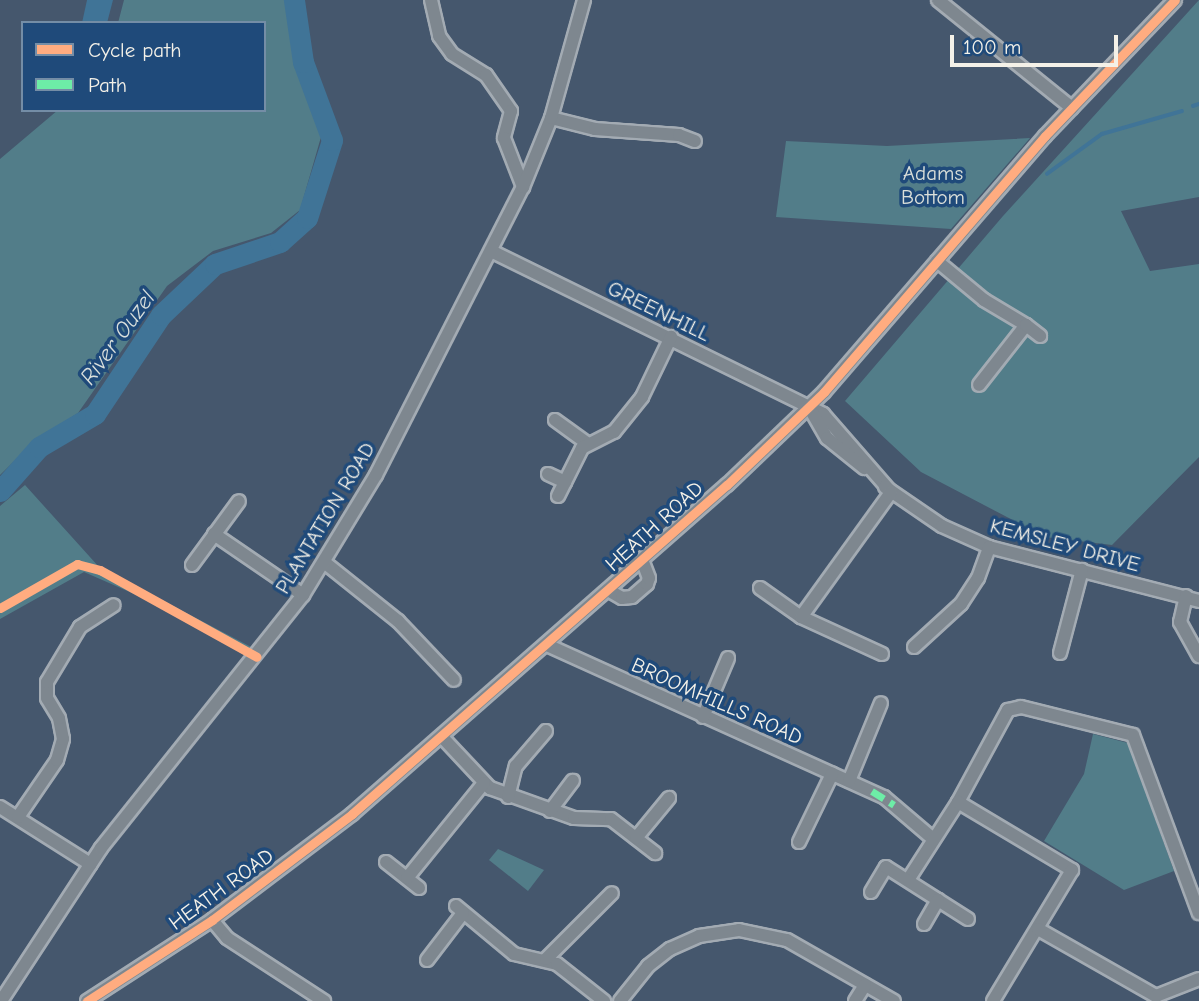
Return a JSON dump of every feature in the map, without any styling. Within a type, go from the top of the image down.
[{"type":"street","points":[[431,0],[439,36],[452,54],[486,75],[511,111],[504,138],[523,187]]},
{"type":"street","name":"PLANTATION ROAD","points":[[1,1001],[90,864],[303,595],[376,475],[523,187],[551,118],[584,0]]},
{"type":"street","points":[[938,0],[1072,108]]},
{"type":"street","name":"HEATH ROAD","points":[[87,1001],[212,920],[443,738],[642,560],[808,407],[1072,108],[1175,0]]},
{"type":"street","points":[[551,118],[596,129],[679,135],[695,141]]},
{"type":"street","name":"GREENHILL","points":[[491,251],[671,337],[808,407]]},
{"type":"street","points":[[937,261],[985,300],[1040,336]]},
{"type":"street","points":[[979,385],[1026,326]]},
{"type":"street","points":[[558,496],[587,443],[614,432],[642,397],[671,337]]},
{"type":"street","name":"KEMSLEY DRIVE","points":[[808,407],[829,419],[891,492],[942,526],[989,547],[1199,601]]},
{"type":"street","points":[[555,421],[587,443]]},
{"type":"street","points":[[548,474],[565,482]]},
{"type":"street","points":[[800,617],[891,492]]},
{"type":"street","points":[[191,565],[239,501]]},
{"type":"street","points":[[214,534],[303,595]]},
{"type":"street","points":[[914,647],[961,604],[978,578],[989,547]]},
{"type":"street","points":[[608,590],[622,598],[632,597],[647,584],[649,578],[642,560]]},
{"type":"street","points":[[324,562],[398,621],[454,680]]},
{"type":"street","points":[[1060,653],[1082,570]]},
{"type":"street","points":[[760,588],[800,617],[882,654]]},
{"type":"street","points":[[1186,596],[1180,622],[1199,656]]},
{"type":"street","points":[[18,817],[57,760],[63,738],[59,718],[47,698],[47,682],[80,627],[114,605]]},
{"type":"street","name":"BROOMHILLS ROAD","points":[[547,645],[872,792],[894,805],[932,838]]},
{"type":"street","points":[[703,717],[728,657]]},
{"type":"street","points":[[849,781],[881,703]]},
{"type":"street","points":[[908,880],[932,838],[958,802],[1008,710],[1021,707],[1133,735],[1199,913]]},
{"type":"street","points":[[508,797],[516,766],[546,731]]},
{"type":"street","points":[[443,738],[484,783],[508,797],[574,818],[611,819],[655,853]]},
{"type":"street","points":[[799,842],[832,774]]},
{"type":"street","points":[[550,811],[573,781]]},
{"type":"street","points":[[407,878],[484,783]]},
{"type":"street","points":[[636,838],[669,798]]},
{"type":"street","points":[[958,802],[1072,870],[993,1001]]},
{"type":"street","points":[[0,807],[90,864]]},
{"type":"street","points":[[386,862],[419,888]]},
{"type":"street","points":[[872,892],[887,867],[968,919]]},
{"type":"street","points":[[546,959],[611,893]]},
{"type":"street","points":[[924,924],[938,900]]},
{"type":"street","points":[[427,960],[459,910],[514,954],[546,959],[604,1001]]},
{"type":"street","points":[[212,920],[227,938],[324,1001]]},
{"type":"street","points":[[1038,929],[1157,998],[1199,979]]},
{"type":"street","points":[[620,1001],[648,966],[670,949],[699,936],[732,931],[764,932],[787,940],[894,1001]]},
{"type":"street","points":[[855,1001],[865,985]]},
{"type":"green space","points":[[124,0],[288,0],[297,61],[321,137],[300,210],[271,233],[213,251],[167,286],[78,413],[35,441],[0,475],[0,159],[56,112],[266,112],[266,21],[119,21]]},
{"type":"green space","points":[[1199,0],[1199,197],[1121,211],[1150,271],[1199,264],[1199,457],[1112,545],[1045,537],[921,472],[845,401],[1003,216]]},
{"type":"green space","name":"Adams Bottom","points":[[1030,138],[951,229],[776,217],[786,141],[887,146]]},
{"type":"green space","points":[[25,485],[99,567],[253,648],[247,655],[173,611],[84,572],[0,619],[0,506]]},
{"type":"green space","points":[[1093,734],[1128,743],[1174,871],[1124,890],[1044,841],[1084,774]]},
{"type":"green space","points":[[498,849],[544,870],[528,891],[489,860]]},
{"type":"water","points":[[87,0],[113,0],[108,21],[82,21]]},
{"type":"waterway","name":"River Ouzel","points":[[0,491],[39,447],[95,414],[161,315],[215,264],[280,242],[307,218],[332,140],[303,62],[294,0]]},
{"type":"waterway","points":[[1193,106],[1199,104]]},
{"type":"waterway","points":[[1047,174],[1102,134],[1182,111]]},
{"type":"marked path","points":[[872,791],[894,805]]},
{"type":"cycle path","points":[[87,1001],[212,920],[352,814],[727,485],[824,392],[1045,136],[1175,0]]},
{"type":"cycle path","points":[[0,608],[77,564],[100,570],[257,657]]}]
